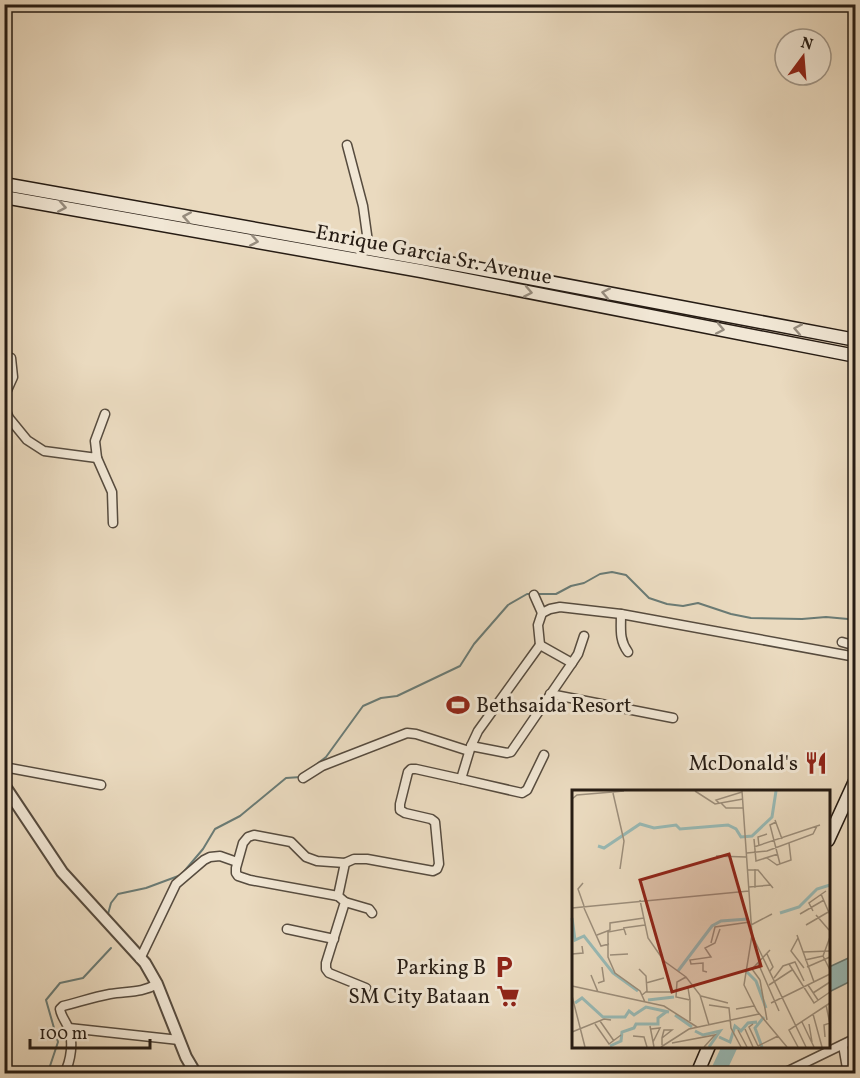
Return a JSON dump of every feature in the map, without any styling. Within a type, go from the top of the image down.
[{"type":"main road","name":"Enrique Garcia Sr. Avenue","points":[[4,184],[369,249],[421,265],[855,356]]},
{"type":"main road","name":"Enrique Garcia Sr. Avenue","points":[[4,197],[421,265],[855,340]]},
{"type":"main road","points":[[830,835],[855,779]]},
{"type":"main road","points":[[697,1074],[709,1048]]},
{"type":"street","points":[[846,4],[855,6]]},
{"type":"street","points":[[347,145],[363,206],[369,249]]},
{"type":"street","points":[[4,397],[13,377],[11,358]]},
{"type":"street","points":[[4,406],[9,418],[27,440],[44,451],[97,458]]},
{"type":"street","points":[[105,414],[95,441],[97,458],[112,492],[113,523]]},
{"type":"street","points":[[461,779],[478,731],[540,645],[538,625],[542,613],[534,594]]},
{"type":"street","points":[[542,613],[560,607],[621,615],[855,657]]},
{"type":"street","points":[[621,615],[621,640],[628,652]]},
{"type":"street","points":[[303,778],[322,766],[407,734],[416,734],[470,749],[511,752],[578,654],[584,636]]},
{"type":"street","points":[[842,642],[855,646]]},
{"type":"street","points":[[540,645],[572,663]]},
{"type":"street","points":[[550,694],[673,718]]},
{"type":"street","points":[[372,913],[369,909],[342,899],[238,876],[237,862],[243,843],[248,837],[254,835],[291,842],[306,857],[317,861],[345,863],[367,859],[433,871],[439,864],[435,822],[400,810],[408,772],[416,769],[522,793],[527,790],[544,755]]},
{"type":"street","points":[[4,767],[101,785]]},
{"type":"street","points":[[4,785],[62,872],[145,963],[158,984],[186,1057],[196,1074]]},
{"type":"street","points":[[140,959],[176,884],[210,856],[220,856],[237,862]]},
{"type":"street","points":[[345,863],[342,899],[326,969],[329,973],[366,988]]},
{"type":"street","points":[[287,929],[334,939]]},
{"type":"street","points":[[64,1074],[70,1063],[70,1056],[69,1028],[60,1013],[63,1006],[114,993],[147,990],[158,984]]},
{"type":"street","points":[[69,1028],[179,1040]]},
{"type":"street","points":[[782,1074],[855,1038]]},
{"type":"street","points":[[843,1045],[848,1074]]},
{"type":"water","points":[[855,955],[855,979],[830,992],[830,967]]},
{"type":"waterway","points":[[538,594],[556,594],[600,574],[612,572],[626,575],[649,598],[667,604],[683,606],[698,603],[751,618],[826,617],[848,619],[856,623]]},
{"type":"waterway","points":[[312,768],[326,757],[363,706],[381,698],[397,696],[460,666],[474,644],[508,605],[527,594],[532,594]]},
{"type":"waterway","points":[[108,914],[111,903],[118,894],[146,888],[181,875],[203,849],[215,829],[240,816],[286,778],[301,777]]},
{"type":"waterway","points":[[44,1074],[48,1072],[58,1042],[46,1000],[60,983],[83,978],[111,948]]},
{"type":"waterway","points":[[717,1074],[729,1048]]},
{"type":"place","name":"Bethsaida Resort","points":[[458,705]]},
{"type":"place","name":"McDonald's","points":[[816,763]]},
{"type":"place","name":"Parking B","points":[[504,967]]},
{"type":"place","name":"SM City Bataan","points":[[508,996]]}]
